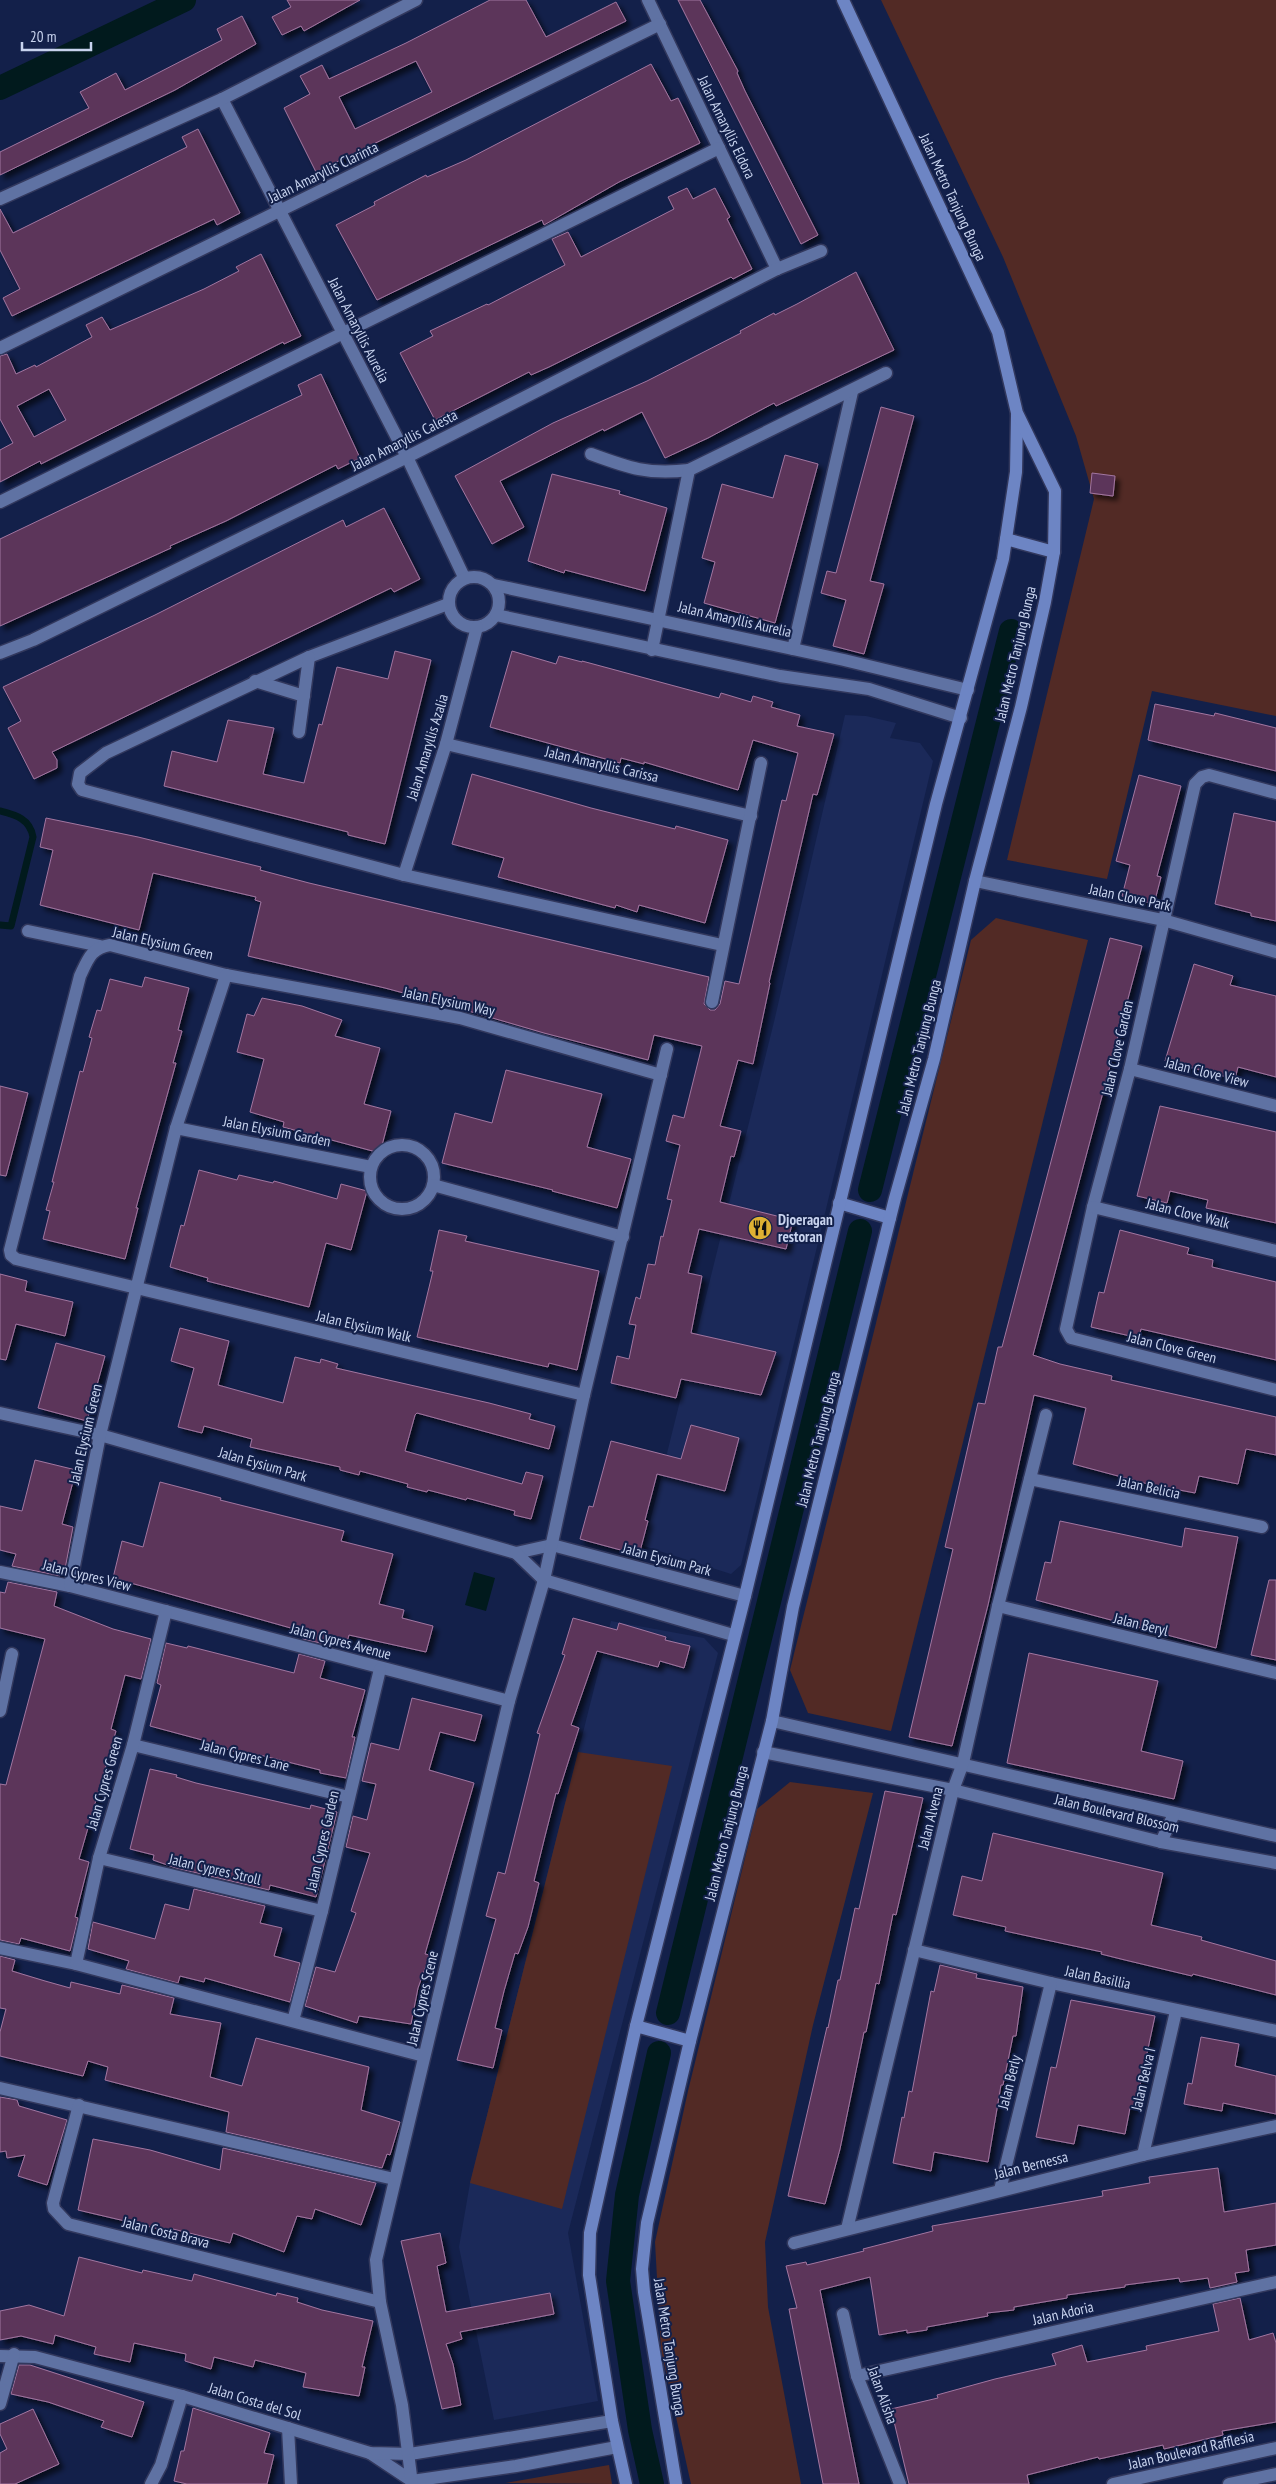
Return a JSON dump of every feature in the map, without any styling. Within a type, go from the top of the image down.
[{"type":"main road","name":"Jalan Metro Tanjung Bunga","points":[[676,2484],[644,2292],[642,2269],[647,2223],[690,2040],[772,1721],[793,1607],[890,1218],[934,1059],[975,881],[1045,602],[1054,552],[1056,491],[1017,413],[998,332],[843,0]]},
{"type":"main road","name":"Jalan Metro Tanjung Bunga","points":[[626,2484],[612,2421],[589,2275],[590,2233],[636,2026],[733,1635],[745,1596],[936,804],[1003,559],[1016,472],[1017,413]]},
{"type":"main road","points":[[1006,540],[1054,552]]},
{"type":"main road","points":[[839,1203],[890,1218]]},
{"type":"main road","points":[[636,2026],[690,2040]]},
{"type":"street","points":[[0,200],[222,99],[416,0]]},
{"type":"street","name":"Jalan Amaryllis Eldora","points":[[648,0],[777,269]]},
{"type":"street","name":"Jalan Amaryllis Clarinta","points":[[1,344],[280,211],[660,24]]},
{"type":"street","name":"Jalan Amaryllis Aurelia","points":[[222,99],[407,457],[464,578]]},
{"type":"street","points":[[0,502],[719,148]]},
{"type":"street","name":"Jalan Amaryllis Calesta","points":[[0,653],[33,640],[407,457],[777,269],[821,251]]},
{"type":"street","points":[[591,454],[625,467],[657,473],[689,470],[852,392],[886,373]]},
{"type":"street","points":[[793,649],[852,392]]},
{"type":"street","points":[[652,650],[660,619],[689,470]]},
{"type":"street","points":[[480,576],[494,584],[500,599],[496,615],[489,623],[478,628],[464,626],[452,617],[448,604],[451,588],[464,578],[480,576]]},
{"type":"street","name":"Jalan Amaryllis Aurelia","points":[[494,584],[660,619],[968,690]]},
{"type":"street","points":[[448,604],[309,657],[255,681],[106,754],[80,773],[78,784],[82,790],[404,875],[722,945]]},
{"type":"street","points":[[496,615],[780,676],[872,690],[961,718]]},
{"type":"street","name":"Jalan Amaryllis Azalia","points":[[404,875],[446,744],[478,628]]},
{"type":"street","points":[[299,732],[309,657]]},
{"type":"street","points":[[872,690],[878,668]]},
{"type":"street","points":[[255,681],[304,696]]},
{"type":"street","name":"Jalan Amaryllis Carissa","points":[[446,744],[751,816]]},
{"type":"street","points":[[712,1002],[722,945],[761,763]]},
{"type":"street","name":"Jalan Clove Garden","points":[[1066,1329],[1093,1207],[1130,1069],[1194,784],[1202,777],[1209,775],[1276,793]]},
{"type":"street","name":"Jalan Clove Park","points":[[975,881],[1163,920],[1276,952]]},
{"type":"street","points":[[28,931],[100,946]]},
{"type":"street","name":"Jalan Elysium Green","points":[[70,1586],[100,1434],[176,1128],[226,975],[110,944],[100,946],[91,953],[80,976],[10,1252],[16,1259],[136,1289]]},
{"type":"street","name":"Jalan Elysium Way","points":[[226,975],[446,1015],[661,1075]]},
{"type":"street","name":"Jalan Cypres Scene","points":[[0,1948],[76,1964],[424,2056],[509,1701],[544,1580],[584,1395],[668,1049]]},
{"type":"street","name":"Jalan Clove View","points":[[1130,1069],[1276,1106]]},
{"type":"street","name":"Jalan Elysium Garden","points":[[176,1128],[371,1167]]},
{"type":"street","points":[[406,1145],[416,1148],[431,1164],[434,1174],[433,1185],[429,1194],[417,1204],[403,1209],[392,1208],[376,1196],[370,1177],[371,1167],[376,1158],[385,1150],[394,1146],[406,1145]]},
{"type":"street","points":[[433,1185],[623,1238]]},
{"type":"street","name":"Jalan Clove Walk","points":[[1093,1207],[1276,1251]]},
{"type":"street","name":"Jalan Elysium Walk","points":[[136,1289],[584,1395]]},
{"type":"street","name":"Jalan Clove Green","points":[[1066,1329],[1071,1338],[1276,1390]]},
{"type":"street","name":"Jalan Eysium Park","points":[[0,1413],[100,1434],[516,1553]]},
{"type":"street","name":"Jalan Alvena","points":[[847,2229],[953,1790],[963,1763],[998,1606],[1046,1415]]},
{"type":"street","name":"Jalan Belicia","points":[[1030,1479],[1262,1527]]},
{"type":"street","points":[[516,1553],[552,1545]]},
{"type":"street","name":"Jalan Eysium Park","points":[[552,1545],[745,1596]]},
{"type":"street","points":[[516,1553],[544,1580],[733,1635]]},
{"type":"street","name":"Jalan Cypres View","points":[[0,1572],[70,1586],[166,1611]]},
{"type":"street","name":"Jalan Beryl","points":[[998,1606],[1276,1673]]},
{"type":"street","name":"Jalan Cypres Avenue","points":[[166,1611],[380,1669],[509,1701]]},
{"type":"street","name":"Jalan Cypres Green","points":[[76,1964],[100,1858],[133,1745],[166,1611]]},
{"type":"street","points":[[0,1706],[12,1654]]},
{"type":"street","name":"Jalan Cypres Garden","points":[[293,2021],[322,1911],[380,1669]]},
{"type":"street","name":"Jalan Boulevard Blossom","points":[[772,1721],[963,1763],[1174,1814],[1276,1836]]},
{"type":"street","name":"Jalan Cypres Lane","points":[[133,1745],[349,1797]]},
{"type":"street","name":"Jalan Boulevard Blossom","points":[[763,1752],[953,1790],[1161,1842],[1276,1863]]},
{"type":"street","points":[[1161,1842],[1174,1814]]},
{"type":"street","name":"Jalan Cypres Stroll","points":[[100,1858],[322,1911]]},
{"type":"street","name":"Jalan Basillia","points":[[914,1950],[1051,1983],[1276,2031]]},
{"type":"street","name":"Jalan Berly","points":[[1000,2190],[1051,1983]]},
{"type":"street","name":"Jalan Belva I","points":[[1142,2155],[1176,2010]]},
{"type":"street","points":[[412,2482],[410,2454],[400,2396],[380,2302],[376,2260],[424,2056]]},
{"type":"street","points":[[0,2088],[394,2179]]},
{"type":"street","name":"Jalan Costa Brava","points":[[79,2105],[53,2203],[54,2209],[68,2224],[380,2302]]},
{"type":"street","name":"Jalan Bernessa","points":[[794,2243],[1142,2155],[1276,2126]]},
{"type":"street","name":"Jalan Adoria","points":[[857,2376],[1276,2282]]},
{"type":"street","name":"Jalan Alisha","points":[[843,2314],[857,2376],[900,2484]]},
{"type":"street","points":[[0,2404],[14,2354]]},
{"type":"street","name":"Jalan Costa del Sol","points":[[0,2356],[14,2354],[35,2357],[182,2396],[370,2453],[410,2454],[612,2421]]},
{"type":"street","points":[[151,2484],[162,2465],[182,2396]]},
{"type":"street","points":[[288,2428],[291,2484]]},
{"type":"street","points":[[370,2453],[412,2482],[516,2466],[617,2447]]},
{"type":"street","name":"Jalan Boulevard Rafflesia","points":[[1113,2484],[1276,2448]]},
{"type":"street","points":[[1229,2484],[1276,2474]]},
{"type":"shaded area","points":[[881,0],[1276,0],[1276,716],[1152,691],[1107,879],[1007,860],[1094,499],[1076,436],[1003,257]]},
{"type":"shaded area","points":[[845,715],[866,716],[896,723],[890,738],[920,743],[933,761],[741,1565],[731,1574],[644,1546],[774,1022]]},
{"type":"shaded area","points":[[996,918],[1088,940],[891,1731],[808,1713],[790,1670],[971,940]]},
{"type":"shaded area","points":[[474,1572],[495,1578],[486,1611],[465,1605]]},
{"type":"shaded area","points":[[611,1621],[704,1638],[718,1653],[568,2233],[598,2401],[494,2420],[459,2247],[470,2183]]},
{"type":"shaded area","points":[[578,1752],[672,1766],[562,2209],[470,2183]]},
{"type":"shaded area","points":[[790,1782],[873,1793],[813,2025],[765,2242],[768,2307],[801,2484],[691,2484],[661,2350],[655,2242],[688,2091],[757,1809]]},
{"type":"shaded area","points":[[609,2465],[612,2484],[505,2483]]},
{"type":"building","points":[[287,0],[360,0],[304,31],[301,26],[282,35],[272,17],[291,7]]},
{"type":"building","points":[[490,0],[526,0],[546,37],[616,2],[626,21],[316,172],[284,108],[310,94],[300,76],[322,65],[329,79],[406,43]],"holes":[[[416,61],[432,92],[355,129],[339,97]]]},
{"type":"building","points":[[678,0],[700,0],[738,71],[737,73],[745,91],[818,235],[801,244]]},
{"type":"building","points":[[242,16],[256,44],[175,90],[0,175],[0,152],[89,108],[80,92],[116,73],[125,90],[222,40],[217,29]]},
{"type":"building","points":[[651,64],[671,101],[678,98],[700,143],[619,182],[544,225],[542,220],[377,300],[336,225],[375,205],[374,202],[426,175],[427,177],[466,160]]},
{"type":"building","points":[[198,129],[240,213],[217,225],[214,219],[12,316],[3,298],[20,289],[0,250],[0,209],[13,233],[187,147],[182,137]]},
{"type":"building","points":[[687,188],[693,199],[715,188],[730,217],[727,219],[752,269],[733,279],[731,277],[549,367],[531,375],[529,372],[435,420],[400,353],[433,336],[430,331],[488,305],[565,265],[552,239],[568,232],[581,257],[674,209],[668,197]]},
{"type":"building","points":[[261,254],[301,336],[284,344],[283,342],[41,464],[40,461],[0,482],[0,450],[13,443],[0,419],[0,356],[7,354],[16,374],[35,365],[36,367],[92,337],[86,325],[102,317],[110,330],[204,289],[239,271],[236,267]],"holes":[[[49,389],[66,420],[34,437],[17,406]]]},
{"type":"building","points":[[856,272],[894,350],[776,406],[774,403],[708,438],[665,458],[642,412],[604,431],[603,429],[500,481],[524,527],[492,544],[455,476],[553,423],[647,381],[741,333],[740,331],[774,313],[775,315],[797,304]]},
{"type":"building","points":[[321,374],[360,458],[338,469],[336,465],[226,521],[170,546],[171,548],[0,626],[0,539],[302,395],[298,385]]},
{"type":"building","points":[[881,407],[914,416],[870,581],[884,584],[864,654],[833,646],[846,600],[821,593],[827,571],[836,573]]},
{"type":"building","points":[[785,455],[818,464],[775,623],[704,603],[715,562],[702,558],[722,484],[773,498]]},
{"type":"building","points":[[1092,473],[1115,476],[1113,496],[1090,493]]},
{"type":"building","points":[[552,474],[620,491],[619,494],[667,508],[645,591],[565,570],[564,573],[528,561]]},
{"type":"building","points":[[384,508],[420,579],[394,592],[391,588],[52,752],[57,760],[57,768],[34,779],[8,728],[21,721],[3,687],[155,615],[343,520],[346,527]]},
{"type":"building","points":[[395,651],[431,660],[385,844],[348,835],[348,832],[164,786],[172,751],[217,762],[228,720],[274,728],[263,774],[304,783],[319,724],[322,725],[337,667],[388,679]]},
{"type":"building","points":[[512,651],[556,664],[559,656],[582,661],[719,698],[721,693],[751,702],[753,696],[773,702],[771,707],[800,715],[797,726],[834,734],[817,795],[813,794],[769,982],[753,1064],[738,1060],[720,1126],[741,1131],[734,1157],[731,1156],[720,1202],[793,1220],[786,1249],[699,1229],[688,1273],[702,1276],[691,1333],[776,1352],[761,1395],[681,1379],[676,1398],[611,1383],[617,1356],[629,1359],[636,1325],[629,1324],[636,1297],[640,1299],[648,1264],[655,1265],[661,1236],[663,1237],[672,1200],[667,1199],[680,1145],[666,1141],[673,1115],[684,1118],[702,1046],[654,1035],[648,1060],[465,1010],[410,997],[411,995],[385,988],[248,956],[261,902],[255,900],[256,897],[153,873],[139,930],[40,905],[53,850],[40,847],[46,818],[138,837],[261,867],[260,870],[309,883],[709,977],[704,1004],[710,1010],[715,1010],[720,1004],[725,981],[739,984],[782,800],[786,801],[798,753],[753,740],[738,790],[644,762],[644,764],[621,758],[620,763],[490,727]]},
{"type":"building","points":[[1155,704],[1214,716],[1215,713],[1276,728],[1276,771],[1148,740]]},
{"type":"building","points":[[472,774],[591,808],[675,829],[676,826],[728,840],[705,923],[639,905],[637,912],[616,905],[615,908],[498,877],[504,858],[452,844]]},
{"type":"building","points":[[1139,775],[1181,786],[1157,876],[1161,877],[1154,904],[1122,896],[1130,865],[1116,861]]},
{"type":"building","points":[[1234,813],[1276,822],[1276,921],[1251,916],[1251,913],[1215,904]]},
{"type":"building","points":[[1110,938],[1142,946],[1033,1355],[1060,1364],[1112,1376],[1111,1380],[1276,1417],[1276,1455],[1246,1449],[1238,1484],[1199,1476],[1195,1493],[1148,1484],[1073,1464],[1086,1408],[1034,1395],[988,1605],[952,1746],[909,1737],[953,1549],[945,1547],[978,1403],[985,1404],[998,1347],[1002,1347]]},
{"type":"building","points":[[1194,964],[1233,976],[1230,985],[1276,996],[1276,1077],[1238,1067],[1235,1079],[1165,1061]]},
{"type":"building","points":[[145,977],[189,988],[178,1030],[182,1031],[173,1063],[176,1063],[136,1208],[138,1208],[125,1259],[43,1239],[50,1211],[46,1210],[54,1182],[52,1182],[80,1071],[83,1072],[92,1038],[89,1037],[97,1010],[101,1011],[110,979],[142,987]]},
{"type":"building","points":[[262,998],[302,1006],[342,1020],[335,1036],[380,1048],[364,1104],[391,1111],[380,1153],[283,1127],[284,1122],[250,1112],[264,1059],[237,1052],[247,1014],[254,1016]]},
{"type":"building","points":[[506,1070],[602,1094],[587,1147],[631,1159],[617,1208],[442,1163],[455,1113],[492,1123]]},
{"type":"building","points":[[0,1086],[28,1093],[6,1176],[0,1175]]},
{"type":"building","points":[[1160,1106],[1276,1132],[1276,1223],[1206,1208],[1208,1200],[1170,1191],[1167,1203],[1137,1196]]},
{"type":"building","points":[[199,1170],[237,1180],[239,1175],[273,1183],[274,1181],[337,1199],[341,1184],[367,1191],[351,1250],[326,1243],[309,1307],[207,1281],[208,1278],[170,1267],[181,1225],[184,1226]]},
{"type":"building","points":[[439,1230],[467,1236],[465,1241],[599,1271],[577,1370],[549,1363],[548,1367],[417,1337],[433,1271],[430,1271]]},
{"type":"building","points":[[1120,1230],[1189,1248],[1187,1254],[1213,1260],[1212,1267],[1276,1282],[1276,1360],[1141,1329],[1139,1338],[1091,1327],[1099,1292],[1104,1293]]},
{"type":"building","points":[[0,1274],[27,1281],[25,1291],[73,1302],[65,1336],[16,1324],[6,1360],[0,1359]]},
{"type":"building","points":[[180,1328],[229,1341],[218,1385],[283,1403],[295,1357],[320,1363],[321,1359],[338,1364],[336,1368],[531,1414],[529,1419],[555,1426],[549,1449],[417,1413],[405,1451],[522,1484],[526,1472],[543,1476],[531,1519],[514,1515],[515,1511],[467,1498],[466,1500],[428,1490],[427,1492],[407,1487],[408,1484],[360,1471],[359,1475],[340,1470],[340,1467],[250,1447],[252,1439],[204,1426],[202,1433],[178,1427],[194,1368],[171,1361]]},
{"type":"building","points":[[56,1343],[105,1356],[87,1421],[38,1408]]},
{"type":"building","points":[[691,1425],[739,1438],[725,1491],[657,1474],[645,1520],[648,1521],[639,1555],[580,1539],[589,1506],[593,1507],[611,1441],[681,1459]]},
{"type":"building","points":[[35,1460],[76,1470],[62,1524],[73,1527],[64,1574],[61,1573],[60,1576],[12,1566],[16,1554],[0,1550],[0,1506],[22,1511]]},
{"type":"building","points":[[160,1482],[221,1498],[220,1500],[344,1531],[341,1541],[393,1554],[379,1604],[404,1610],[402,1618],[433,1626],[426,1652],[349,1635],[347,1642],[331,1637],[329,1645],[303,1639],[305,1632],[113,1578],[122,1541],[143,1547]]},
{"type":"building","points":[[1060,1521],[1182,1547],[1185,1528],[1238,1537],[1216,1648],[1036,1600],[1045,1562],[1051,1563]]},
{"type":"building","points":[[1269,1580],[1276,1580],[1276,1660],[1251,1655]]},
{"type":"building","points":[[8,1582],[57,1592],[54,1606],[113,1629],[151,1639],[141,1679],[125,1675],[111,1729],[116,1731],[79,1859],[89,1862],[75,1917],[78,1918],[70,1951],[21,1938],[19,1944],[0,1940],[0,1784],[6,1785],[45,1639],[0,1628],[0,1592],[5,1593]]},
{"type":"building","points":[[573,1618],[617,1630],[619,1623],[666,1637],[665,1640],[690,1646],[684,1668],[660,1661],[658,1667],[597,1651],[571,1725],[579,1728],[558,1794],[556,1793],[534,1881],[539,1883],[528,1927],[518,1954],[515,1953],[504,1991],[495,2028],[502,2030],[493,2068],[457,2060],[496,1919],[486,1916],[498,1872],[505,1874],[540,1734],[537,1733],[565,1655],[562,1654]]},
{"type":"building","points":[[166,1643],[187,1648],[188,1646],[294,1673],[299,1654],[325,1661],[320,1678],[365,1690],[352,1737],[355,1737],[346,1778],[320,1773],[320,1770],[260,1755],[259,1758],[150,1726],[161,1685],[157,1683]]},
{"type":"building","points":[[1029,1653],[1158,1681],[1141,1751],[1183,1761],[1174,1799],[1007,1763]]},
{"type":"building","points":[[412,1698],[482,1715],[475,1741],[440,1732],[429,1770],[474,1783],[425,1954],[430,1955],[418,1988],[411,2024],[359,2016],[357,2023],[305,2006],[316,1967],[335,1972],[356,1913],[351,1911],[370,1853],[346,1847],[353,1816],[367,1820],[376,1784],[362,1781],[371,1743],[399,1750]]},
{"type":"building","points":[[150,1769],[177,1775],[176,1777],[196,1783],[310,1809],[311,1805],[337,1812],[316,1897],[270,1885],[269,1890],[176,1868],[153,1860],[154,1855],[130,1849]]},
{"type":"building","points":[[885,1791],[923,1798],[896,1915],[893,1914],[879,1984],[876,1983],[866,2032],[864,2032],[840,2149],[825,2204],[788,2196],[838,1980],[840,1980],[855,1908],[859,1909]]},
{"type":"building","points":[[993,1833],[1163,1873],[1151,1925],[1202,1937],[1201,1940],[1276,1961],[1276,1995],[1193,1974],[1192,1976],[1125,1960],[1101,1954],[1102,1952],[1005,1931],[1006,1927],[953,1915],[962,1876],[982,1881]]},
{"type":"building","points":[[194,1889],[265,1906],[260,1923],[282,1928],[274,1956],[300,1963],[290,2002],[205,1978],[204,1982],[180,1976],[178,1983],[126,1969],[129,1961],[88,1949],[93,1922],[155,1939],[165,1904],[189,1910]]},
{"type":"building","points":[[0,1956],[15,1960],[12,1971],[70,1988],[71,1982],[120,1994],[122,1985],[174,1998],[170,2014],[221,2023],[210,2077],[242,2086],[256,2038],[369,2067],[361,2110],[400,2122],[390,2155],[387,2154],[382,2168],[226,2132],[229,2112],[105,2080],[108,2067],[88,2061],[83,2076],[0,2056],[0,2032],[6,2009],[0,2008]]},
{"type":"building","points":[[940,1965],[977,1974],[976,1978],[1023,1987],[1016,2036],[1013,2036],[1003,2085],[1001,2085],[988,2162],[934,2152],[931,2171],[893,2163],[902,2117],[904,2118],[909,2091],[912,2092],[931,1991],[934,1992]]},
{"type":"building","points":[[1071,2000],[1155,2016],[1135,2109],[1130,2108],[1125,2134],[1078,2125],[1074,2144],[1036,2137],[1051,2067],[1056,2068]]},
{"type":"building","points":[[1201,2037],[1239,2044],[1235,2066],[1276,2076],[1276,2114],[1223,2103],[1222,2111],[1184,2104],[1188,2083],[1192,2084]]},
{"type":"building","points":[[0,2097],[17,2100],[19,2106],[67,2120],[47,2185],[18,2176],[25,2155],[7,2158],[6,2151],[0,2152]]},
{"type":"building","points":[[93,2139],[150,2150],[220,2170],[223,2148],[376,2183],[361,2225],[315,2209],[312,2219],[297,2216],[284,2252],[233,2233],[230,2243],[173,2229],[172,2232],[78,2210]]},
{"type":"building","points":[[1218,2168],[1224,2212],[1276,2203],[1276,2245],[1246,2250],[1249,2271],[1235,2273],[1237,2282],[1210,2288],[1208,2278],[1180,2282],[1179,2278],[1125,2285],[1125,2287],[1067,2295],[1067,2298],[1014,2307],[1014,2310],[987,2313],[988,2316],[927,2327],[927,2330],[907,2333],[907,2330],[879,2335],[870,2277],[820,2290],[859,2484],[823,2484],[789,2309],[797,2308],[786,2266],[806,2262],[807,2265],[864,2251],[863,2249],[933,2231],[932,2226],[1103,2196],[1102,2191],[1150,2183],[1149,2177]]},
{"type":"building","points":[[440,2233],[446,2263],[437,2266],[446,2312],[550,2293],[554,2314],[460,2332],[462,2339],[446,2344],[453,2364],[461,2405],[442,2409],[401,2241]]},
{"type":"building","points":[[79,2257],[142,2273],[143,2270],[192,2281],[194,2274],[276,2296],[277,2293],[298,2298],[297,2302],[322,2310],[373,2321],[362,2367],[365,2367],[359,2396],[303,2387],[306,2373],[255,2360],[253,2367],[214,2357],[211,2369],[185,2361],[186,2354],[134,2343],[130,2362],[94,2354],[96,2347],[55,2335],[53,2344],[21,2336],[0,2340],[0,2311],[29,2305],[64,2316]]},
{"type":"building","points":[[1240,2298],[1249,2340],[1273,2333],[1276,2343],[1276,2422],[1222,2431],[1223,2435],[1164,2449],[1163,2445],[1099,2459],[1098,2457],[1027,2475],[1029,2484],[909,2484],[891,2409],[938,2398],[937,2395],[995,2379],[1056,2365],[1052,2354],[1082,2345],[1087,2362],[1147,2350],[1146,2346],[1219,2331],[1213,2304]]},
{"type":"building","points":[[19,2365],[30,2365],[144,2402],[132,2437],[101,2427],[104,2421],[48,2402],[11,2394]]},
{"type":"building","points":[[193,2408],[270,2433],[264,2453],[274,2455],[267,2484],[187,2484],[174,2481],[181,2451],[184,2451]]},
{"type":"building","points":[[33,2409],[59,2464],[15,2484],[0,2484],[0,2453],[7,2449],[0,2434],[0,2424]]},
{"type":"waterway","points":[[0,88],[184,0]]},
{"type":"waterway","points":[[870,1190],[1011,631]]},
{"type":"waterway","points":[[0,811],[17,816],[25,822],[29,826],[33,837],[11,926],[0,925]]},
{"type":"waterway","points":[[668,2013],[860,1231]]},
{"type":"waterway","points":[[652,2484],[640,2430],[618,2281],[627,2195],[659,2053]]},
{"type":"place","name":"Djoeragan restoran","points":[[760,1228]]}]
